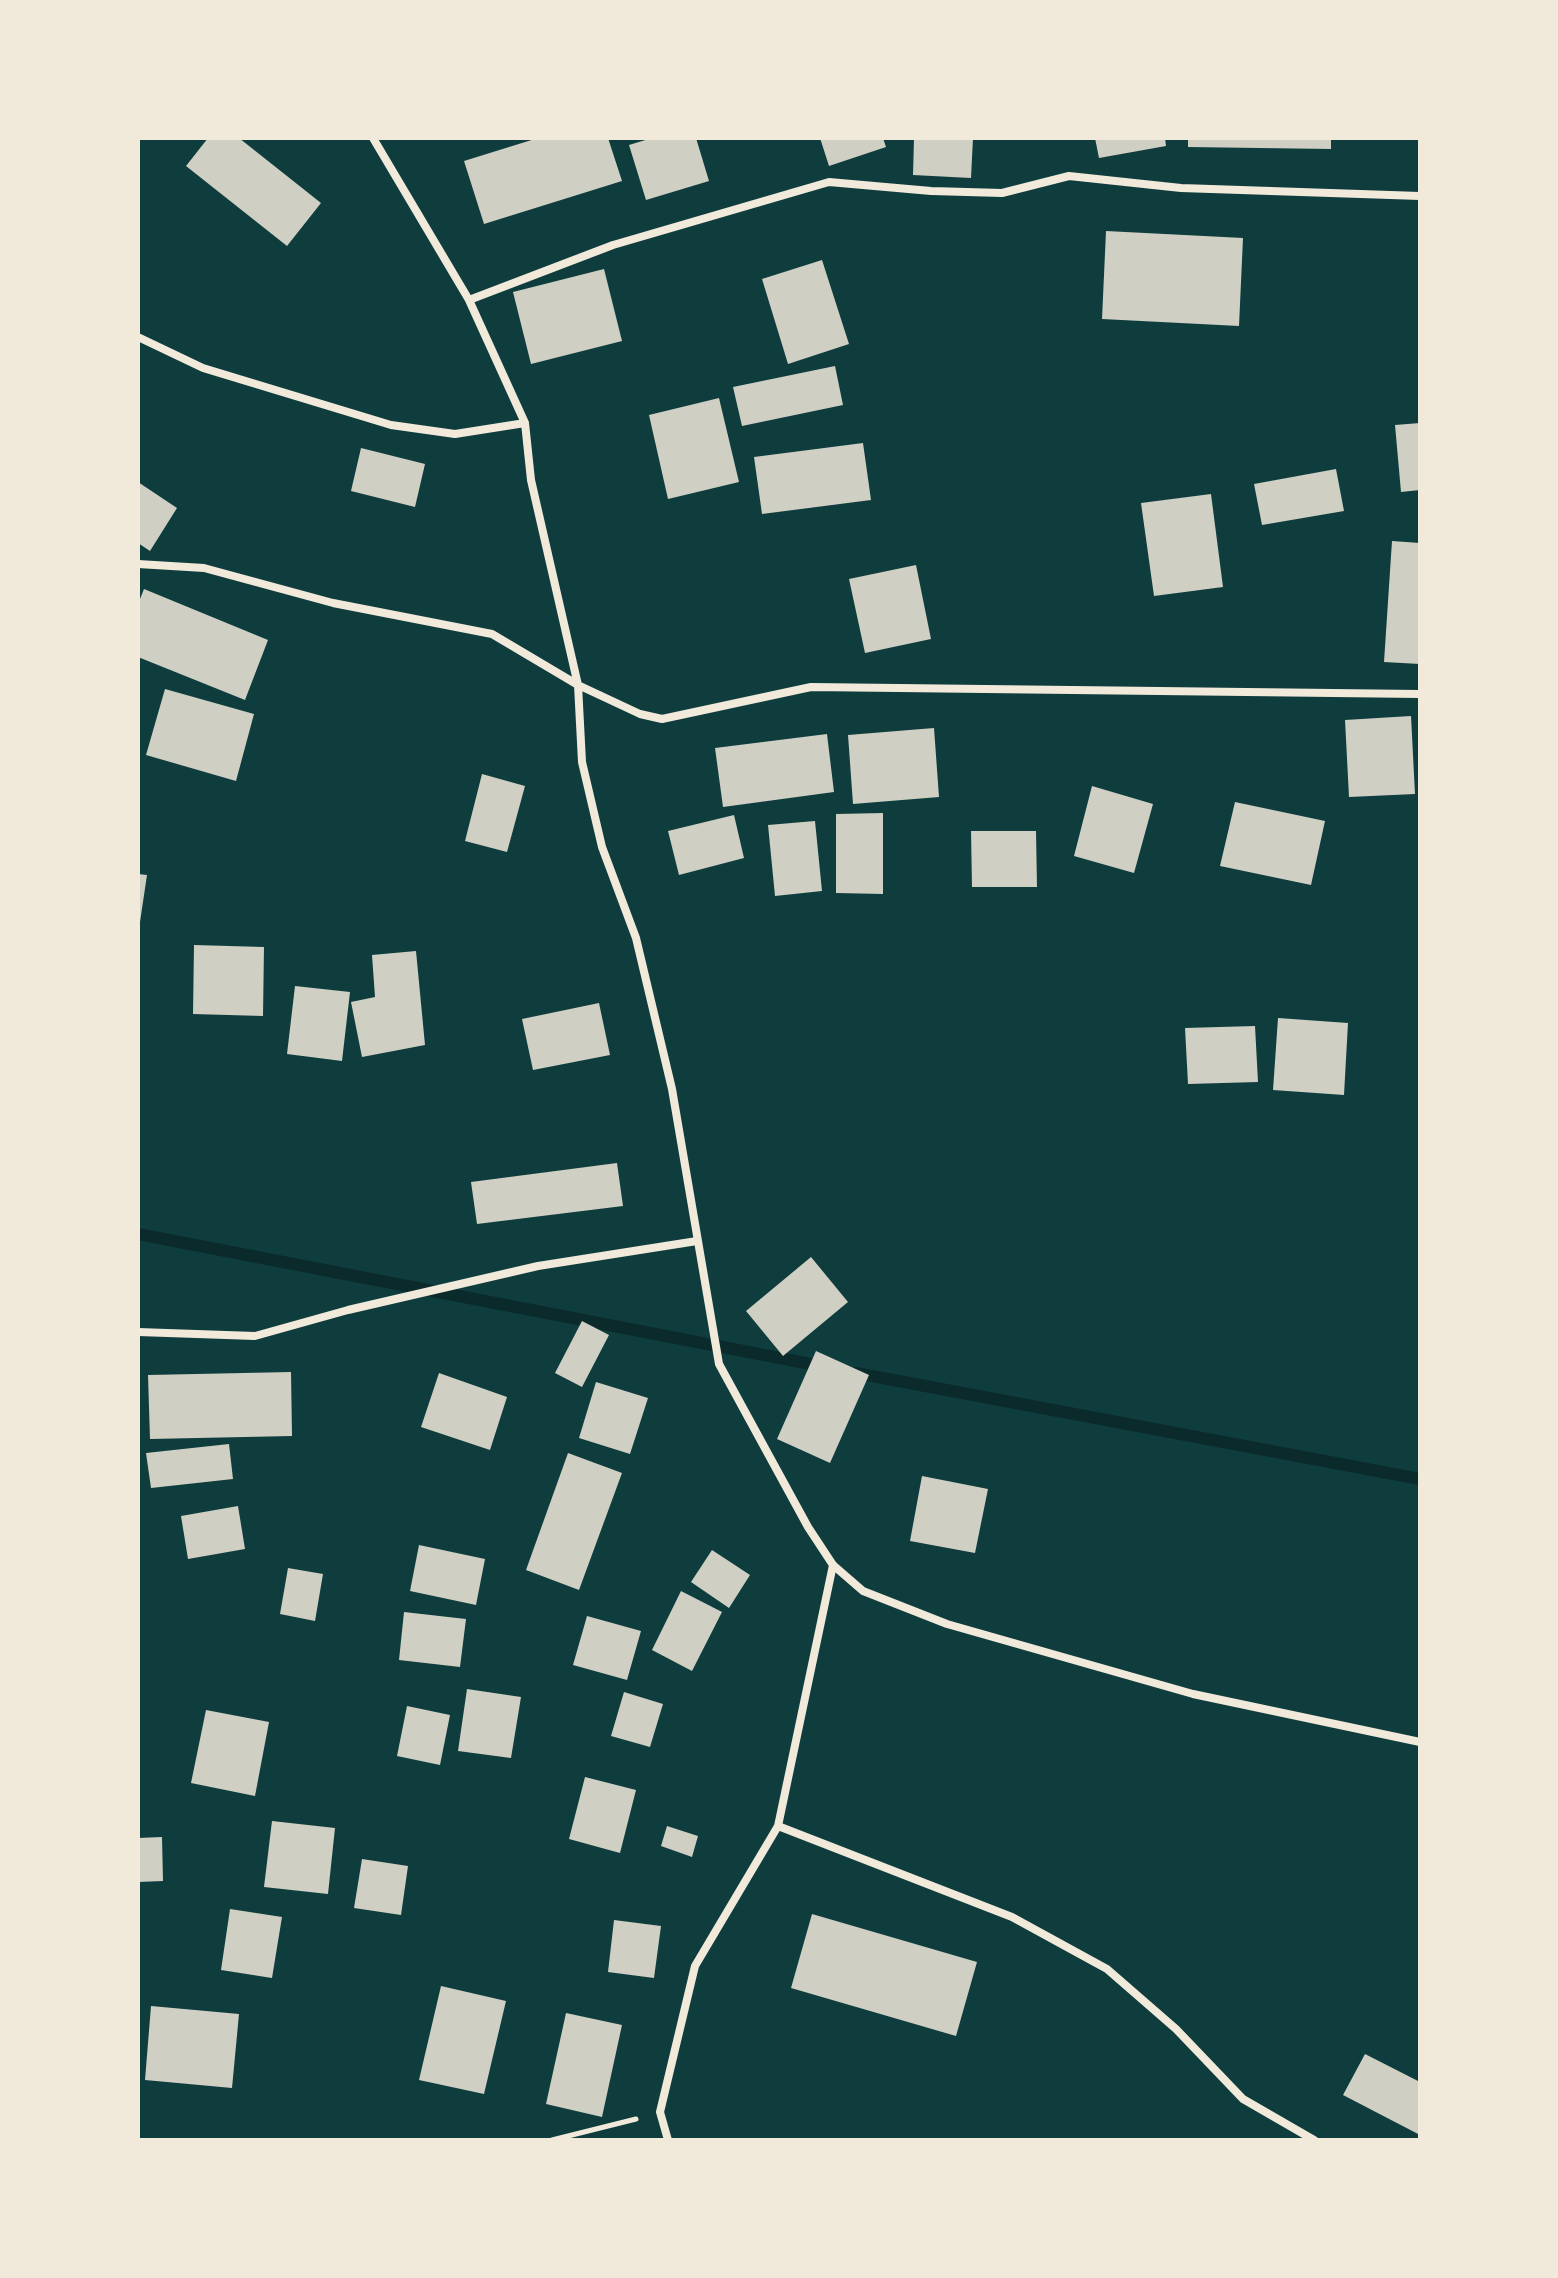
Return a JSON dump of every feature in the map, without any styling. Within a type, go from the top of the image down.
[{"type":"street","points":[[373,138],[469,300],[525,423],[531,480],[578,685],[582,762],[602,847],[636,938],[672,1089],[719,1364],[788,1493],[833,1565],[863,1591],[947,1624],[1193,1694],[1420,1742]]},
{"type":"street","points":[[469,300],[613,245],[829,182],[931,191],[1002,193],[1069,176],[1181,188],[1420,196]]},
{"type":"street","points":[[138,337],[203,368],[391,425],[455,434],[525,423]]},
{"type":"street","points":[[138,564],[204,568],[333,603],[492,634],[578,685],[640,714],[662,719],[811,687],[1420,694]]},
{"type":"street","points":[[138,1332],[255,1336],[524,1269],[697,1241]]},
{"type":"street","points":[[668,2140],[660,2112],[695,1966],[778,1826],[833,1565]]},
{"type":"street","points":[[778,1826],[1012,1917],[1107,1969],[1176,2029],[1243,2099],[1314,2140]]},
{"type":"path","points":[[552,2140],[660,2112]]},
{"type":"building","points":[[208,138],[239,138],[321,203],[287,246],[186,166]]},
{"type":"building","points":[[538,138],[608,138],[622,181],[484,224],[464,161]]},
{"type":"building","points":[[652,138],[696,138],[709,181],[646,200],[629,145]]},
{"type":"building","points":[[820,138],[883,138],[886,147],[829,166]]},
{"type":"building","points":[[914,138],[973,138],[971,178],[913,175]]},
{"type":"building","points":[[1095,138],[1165,138],[1166,146],[1099,158]]},
{"type":"building","points":[[1188,138],[1331,138],[1331,149],[1188,147]]},
{"type":"building","points":[[1106,231],[1243,238],[1239,326],[1102,319]]},
{"type":"building","points":[[822,260],[849,344],[788,364],[762,279]]},
{"type":"building","points":[[604,269],[622,341],[531,364],[513,292]]},
{"type":"building","points":[[835,366],[843,405],[742,426],[733,387]]},
{"type":"building","points":[[719,398],[739,482],[668,499],[649,415]]},
{"type":"building","points":[[1420,423],[1420,490],[1401,492],[1395,425]]},
{"type":"building","points":[[863,443],[871,500],[762,514],[754,457]]},
{"type":"building","points":[[361,448],[425,464],[415,507],[351,491]]},
{"type":"building","points":[[1336,469],[1344,511],[1262,525],[1254,484]]},
{"type":"building","points":[[138,482],[177,508],[150,551],[138,543]]},
{"type":"building","points":[[1211,494],[1223,587],[1154,596],[1141,503]]},
{"type":"building","points":[[1392,541],[1420,543],[1420,664],[1384,662]]},
{"type":"building","points":[[916,565],[931,639],[865,653],[849,579]]},
{"type":"building","points":[[144,589],[268,640],[245,700],[138,657],[138,604]]},
{"type":"building","points":[[165,689],[254,714],[236,781],[146,755]]},
{"type":"building","points":[[1411,716],[1415,794],[1349,797],[1345,720]]},
{"type":"building","points":[[934,728],[939,797],[853,804],[848,735]]},
{"type":"building","points":[[827,734],[834,792],[723,807],[715,748]]},
{"type":"building","points":[[482,774],[525,786],[507,852],[465,841]]},
{"type":"building","points":[[1092,786],[1153,804],[1134,873],[1074,856]]},
{"type":"building","points":[[1235,802],[1325,821],[1311,885],[1220,866]]},
{"type":"building","points":[[883,813],[883,894],[836,893],[836,814]]},
{"type":"building","points":[[734,815],[744,858],[679,875],[668,831]]},
{"type":"building","points":[[815,821],[822,891],[775,896],[768,825]]},
{"type":"building","points":[[971,831],[1036,831],[1037,887],[972,887]]},
{"type":"building","points":[[138,874],[147,875],[140,922],[138,922]]},
{"type":"building","points":[[194,945],[264,947],[263,1016],[193,1014]]},
{"type":"building","points":[[416,951],[425,1045],[362,1057],[351,1002],[375,997],[372,955]]},
{"type":"building","points":[[295,986],[350,992],[342,1061],[287,1054]]},
{"type":"building","points":[[599,1003],[610,1055],[533,1070],[522,1019]]},
{"type":"building","points":[[1278,1018],[1348,1023],[1344,1095],[1273,1090]]},
{"type":"building","points":[[1255,1026],[1258,1082],[1188,1084],[1185,1028]]},
{"type":"building","points":[[617,1163],[623,1206],[477,1224],[471,1182]]},
{"type":"building","points":[[811,1257],[848,1302],[783,1356],[746,1311]]},
{"type":"building","points":[[582,1321],[609,1335],[582,1387],[555,1373]]},
{"type":"building","points":[[816,1351],[869,1375],[830,1463],[777,1439]]},
{"type":"building","points":[[291,1372],[292,1436],[150,1439],[148,1375]]},
{"type":"building","points":[[439,1373],[507,1397],[490,1450],[421,1427]]},
{"type":"building","points":[[596,1382],[648,1398],[630,1454],[579,1438]]},
{"type":"building","points":[[229,1444],[233,1479],[151,1488],[146,1453]]},
{"type":"building","points":[[568,1453],[622,1473],[579,1590],[526,1570]]},
{"type":"building","points":[[922,1476],[988,1489],[975,1553],[910,1541]]},
{"type":"building","points":[[238,1506],[245,1549],[188,1559],[181,1516]]},
{"type":"building","points":[[419,1545],[485,1559],[476,1605],[410,1591]]},
{"type":"building","points":[[712,1550],[750,1575],[729,1608],[691,1582]]},
{"type":"building","points":[[288,1568],[323,1574],[315,1621],[280,1614]]},
{"type":"building","points":[[681,1591],[722,1612],[692,1671],[652,1650]]},
{"type":"building","points":[[404,1612],[466,1619],[460,1667],[399,1660]]},
{"type":"building","points":[[587,1616],[641,1631],[627,1680],[573,1665]]},
{"type":"building","points":[[467,1689],[521,1697],[511,1758],[458,1751]]},
{"type":"building","points":[[624,1692],[663,1704],[650,1747],[611,1736]]},
{"type":"building","points":[[407,1706],[450,1715],[440,1765],[397,1756]]},
{"type":"building","points":[[206,1710],[269,1722],[255,1796],[191,1783]]},
{"type":"building","points":[[585,1777],[636,1790],[620,1853],[569,1839]]},
{"type":"building","points":[[272,1821],[335,1828],[328,1894],[264,1887]]},
{"type":"building","points":[[667,1826],[698,1836],[692,1857],[661,1846]]},
{"type":"building","points":[[162,1837],[163,1881],[138,1882],[138,1838]]},
{"type":"building","points":[[362,1859],[408,1866],[401,1915],[354,1908]]},
{"type":"building","points":[[230,1909],[282,1917],[272,1978],[221,1970]]},
{"type":"building","points":[[812,1914],[977,1962],[956,2036],[791,1988]]},
{"type":"building","points":[[614,1920],[661,1926],[654,1978],[608,1972]]},
{"type":"building","points":[[441,1986],[506,2001],[484,2094],[419,2080]]},
{"type":"building","points":[[151,2006],[239,2014],[232,2088],[145,2080]]},
{"type":"building","points":[[566,2013],[622,2025],[602,2117],[546,2104]]},
{"type":"building","points":[[1365,2054],[1420,2082],[1420,2135],[1343,2095]]},
{"type":"waterway","points":[[138,1234],[826,1367]]},
{"type":"waterway","points":[[856,1373],[1420,1479]]}]
